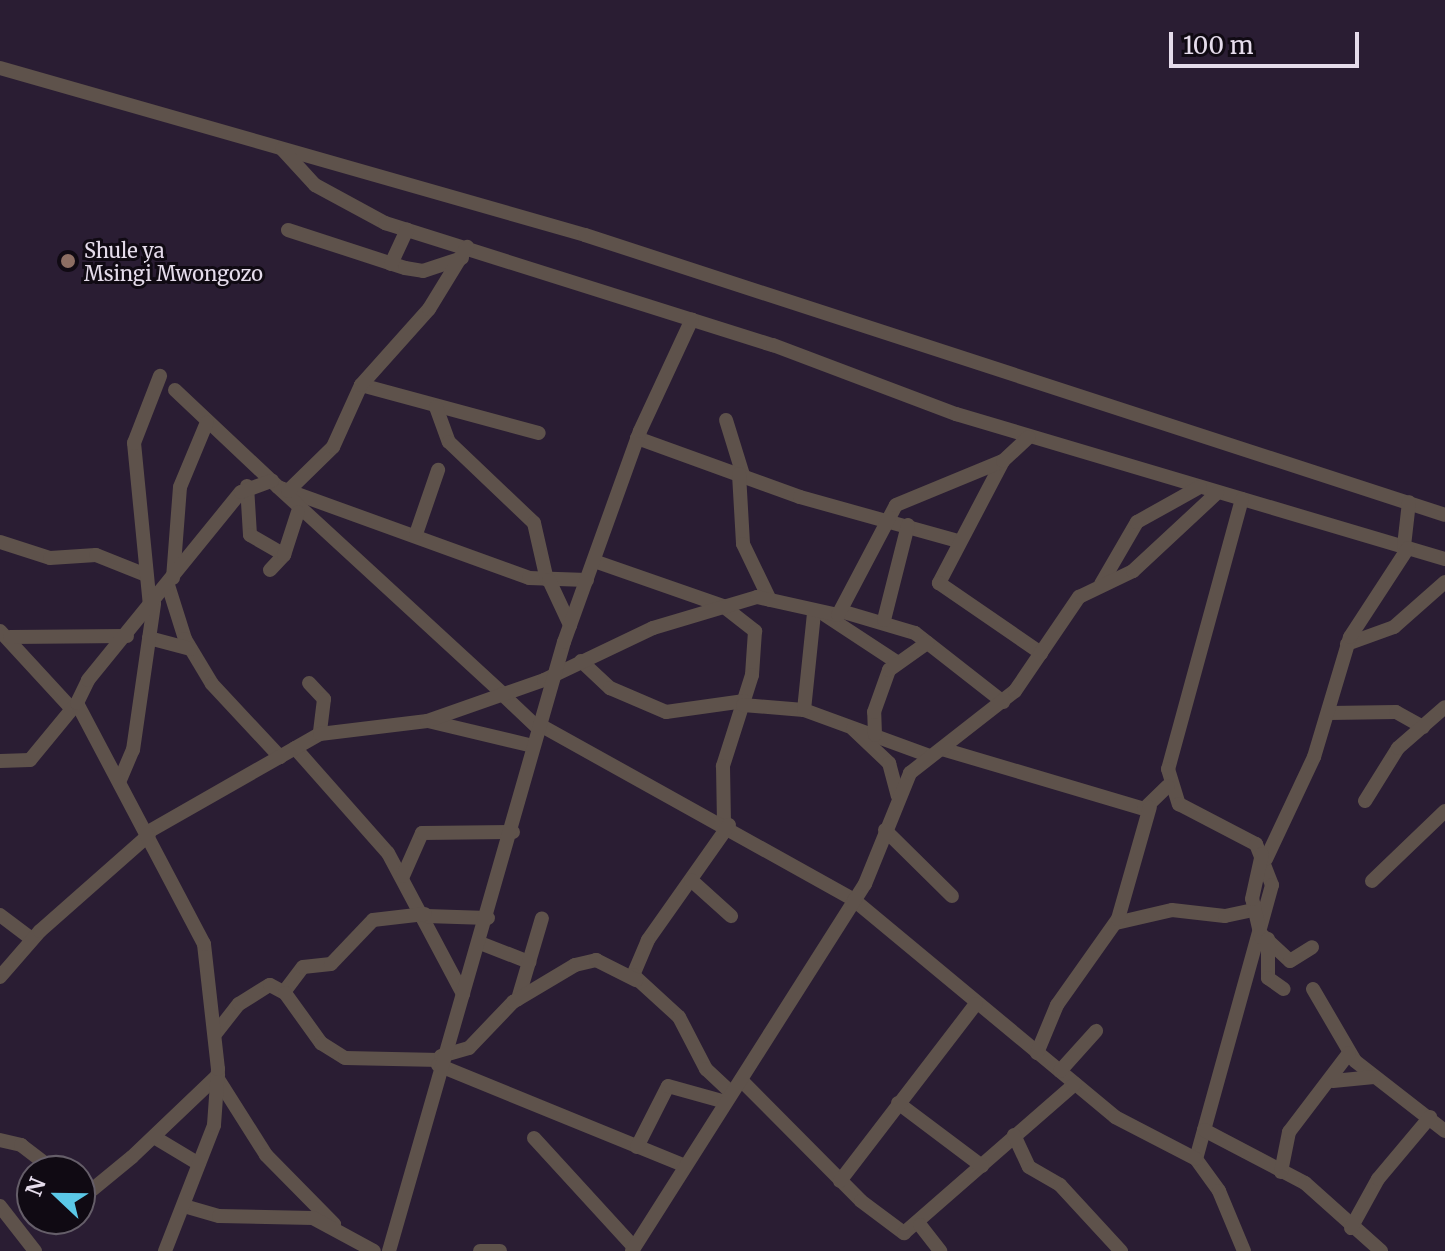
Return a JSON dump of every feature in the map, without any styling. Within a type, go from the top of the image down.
[{"type":"street","points":[[0,68],[585,235],[1445,515]]},
{"type":"street","points":[[282,149],[350,208],[464,253],[692,319],[1029,437],[1445,559]]},
{"type":"street","points":[[391,264],[407,229]]},
{"type":"street","points":[[288,230],[411,269],[444,288]]},
{"type":"street","points":[[411,269],[464,253]]},
{"type":"street","points":[[279,486],[333,447],[361,385],[444,288],[464,253]]},
{"type":"street","points":[[389,1251],[440,1060],[488,918],[513,832],[533,746],[570,625],[637,438],[692,319]]},
{"type":"street","points":[[120,780],[133,750],[153,603],[146,575],[134,443],[160,376]]},
{"type":"street","points":[[361,385],[539,433]]},
{"type":"street","points":[[175,390],[279,486],[298,512],[429,619],[539,727],[726,824],[854,900],[976,1004],[1138,1133],[1196,1159],[1219,1191],[1244,1251]]},
{"type":"street","points":[[436,407],[449,442],[534,523],[548,580],[570,625]]},
{"type":"street","points":[[726,420],[741,474],[743,544],[770,600]]},
{"type":"street","points":[[207,422],[180,487],[170,581],[191,649],[212,684],[280,757]]},
{"type":"street","points":[[1029,437],[1003,461],[941,571],[944,593],[1041,653]]},
{"type":"street","points":[[637,438],[741,474],[958,541]]},
{"type":"street","points":[[844,612],[885,520],[923,489],[1003,461]]},
{"type":"street","points":[[416,534],[438,470]]},
{"type":"street","points":[[247,486],[279,486],[548,580],[587,580]]},
{"type":"street","points":[[0,761],[30,760],[247,486]]},
{"type":"street","points":[[247,486],[250,535],[284,555]]},
{"type":"street","points":[[1101,584],[1137,522],[1200,487]]},
{"type":"street","points":[[534,1138],[633,1249],[726,1096],[741,1080],[854,900],[899,796],[936,752],[1003,702],[1041,653],[1065,610],[1101,584],[1133,571],[1217,493]]},
{"type":"street","points":[[1037,1053],[1057,1005],[1116,923],[1150,809],[1168,786],[1242,499]]},
{"type":"street","points":[[1270,981],[1264,937],[1254,910],[1264,856],[1330,713],[1347,644],[1406,547],[1409,502]]},
{"type":"street","points":[[270,570],[284,555],[298,512]]},
{"type":"street","points":[[884,620],[908,525]]},
{"type":"street","points":[[0,542],[50,558],[96,555],[146,575]]},
{"type":"street","points":[[594,561],[727,608],[750,623],[758,643],[744,703],[723,766],[726,824],[641,952],[636,980]]},
{"type":"street","points":[[1347,644],[1394,627],[1445,582]]},
{"type":"street","points":[[0,977],[32,939],[148,833],[320,734],[427,721],[556,673],[653,628],[770,600],[820,614],[895,661]]},
{"type":"street","points":[[820,614],[844,612],[884,620],[927,643],[1003,702]]},
{"type":"street","points":[[804,710],[820,614]]},
{"type":"street","points":[[5,634],[127,635],[149,637],[191,649]]},
{"type":"street","points":[[5,634],[75,706],[120,780],[204,944],[216,1033],[218,1077],[214,1125],[165,1251]]},
{"type":"street","points":[[875,735],[874,712],[895,661],[927,643]]},
{"type":"street","points":[[581,661],[610,688],[666,712],[744,703],[804,710],[875,735],[1150,809],[1179,804]]},
{"type":"street","points":[[309,683],[324,699],[320,734]]},
{"type":"street","points":[[1365,801],[1398,748],[1445,707]]},
{"type":"street","points":[[1330,713],[1396,712],[1423,727]]},
{"type":"street","points":[[427,721],[533,746]]},
{"type":"street","points":[[850,727],[889,763],[899,796]]},
{"type":"street","points":[[295,748],[403,876],[463,994]]},
{"type":"street","points":[[1168,786],[1179,804],[1264,856]]},
{"type":"street","points":[[1372,881],[1445,811]]},
{"type":"street","points":[[885,830],[952,896]]},
{"type":"street","points":[[403,876],[422,833],[513,832]]},
{"type":"street","points":[[1196,1159],[1244,986],[1264,937],[1271,904],[1264,856]]},
{"type":"street","points":[[691,880],[731,916]]},
{"type":"street","points":[[1116,923],[1172,910],[1225,916],[1254,910]]},
{"type":"street","points":[[0,915],[32,939]]},
{"type":"street","points":[[284,992],[303,967],[331,964],[373,920],[425,915],[488,918]]},
{"type":"street","points":[[518,999],[542,918]]},
{"type":"street","points":[[1264,937],[1290,961],[1312,947]]},
{"type":"street","points":[[480,943],[529,962]]},
{"type":"street","points":[[440,1060],[469,1048],[518,999],[587,961],[636,980],[679,1017],[706,1069],[726,1096]]},
{"type":"street","points":[[1244,986],[1270,981],[1284,989]]},
{"type":"street","points":[[216,1033],[262,987],[284,992],[314,1036],[345,1058],[440,1060],[683,1165]]},
{"type":"street","points":[[1313,989],[1349,1053],[1374,1077],[1445,1131]]},
{"type":"street","points":[[840,1181],[976,1004]]},
{"type":"street","points":[[1060,1071],[1096,1031]]},
{"type":"street","points":[[1281,1172],[1289,1132],[1333,1081],[1349,1053]]},
{"type":"street","points":[[96,1186],[218,1077]]},
{"type":"street","points":[[218,1077],[266,1155],[337,1227],[374,1251]]},
{"type":"street","points":[[1333,1081],[1374,1077]]},
{"type":"street","points":[[741,1080],[840,1181],[890,1227],[904,1233],[920,1225],[1014,1135],[1075,1084]]},
{"type":"street","points":[[637,1147],[668,1086],[691,1087],[726,1096]]},
{"type":"street","points":[[898,1103],[982,1166]]},
{"type":"street","points":[[1351,1228],[1378,1179],[1430,1117]]},
{"type":"street","points":[[1204,1130],[1309,1186],[1351,1228],[1381,1251]]},
{"type":"street","points":[[1014,1135],[1029,1167],[1060,1185],[1121,1251]]},
{"type":"street","points":[[154,1137],[199,1164]]},
{"type":"street","points":[[0,1140],[21,1145],[34,1155]]},
{"type":"street","points":[[0,1206],[35,1251]]},
{"type":"street","points":[[184,1206],[337,1227]]},
{"type":"street","points":[[920,1225],[940,1251]]},
{"type":"street","points":[[480,1251],[500,1251]]},
{"type":"place","name":"Shule ya Msingi Mwongozo","points":[[68,261]]}]
